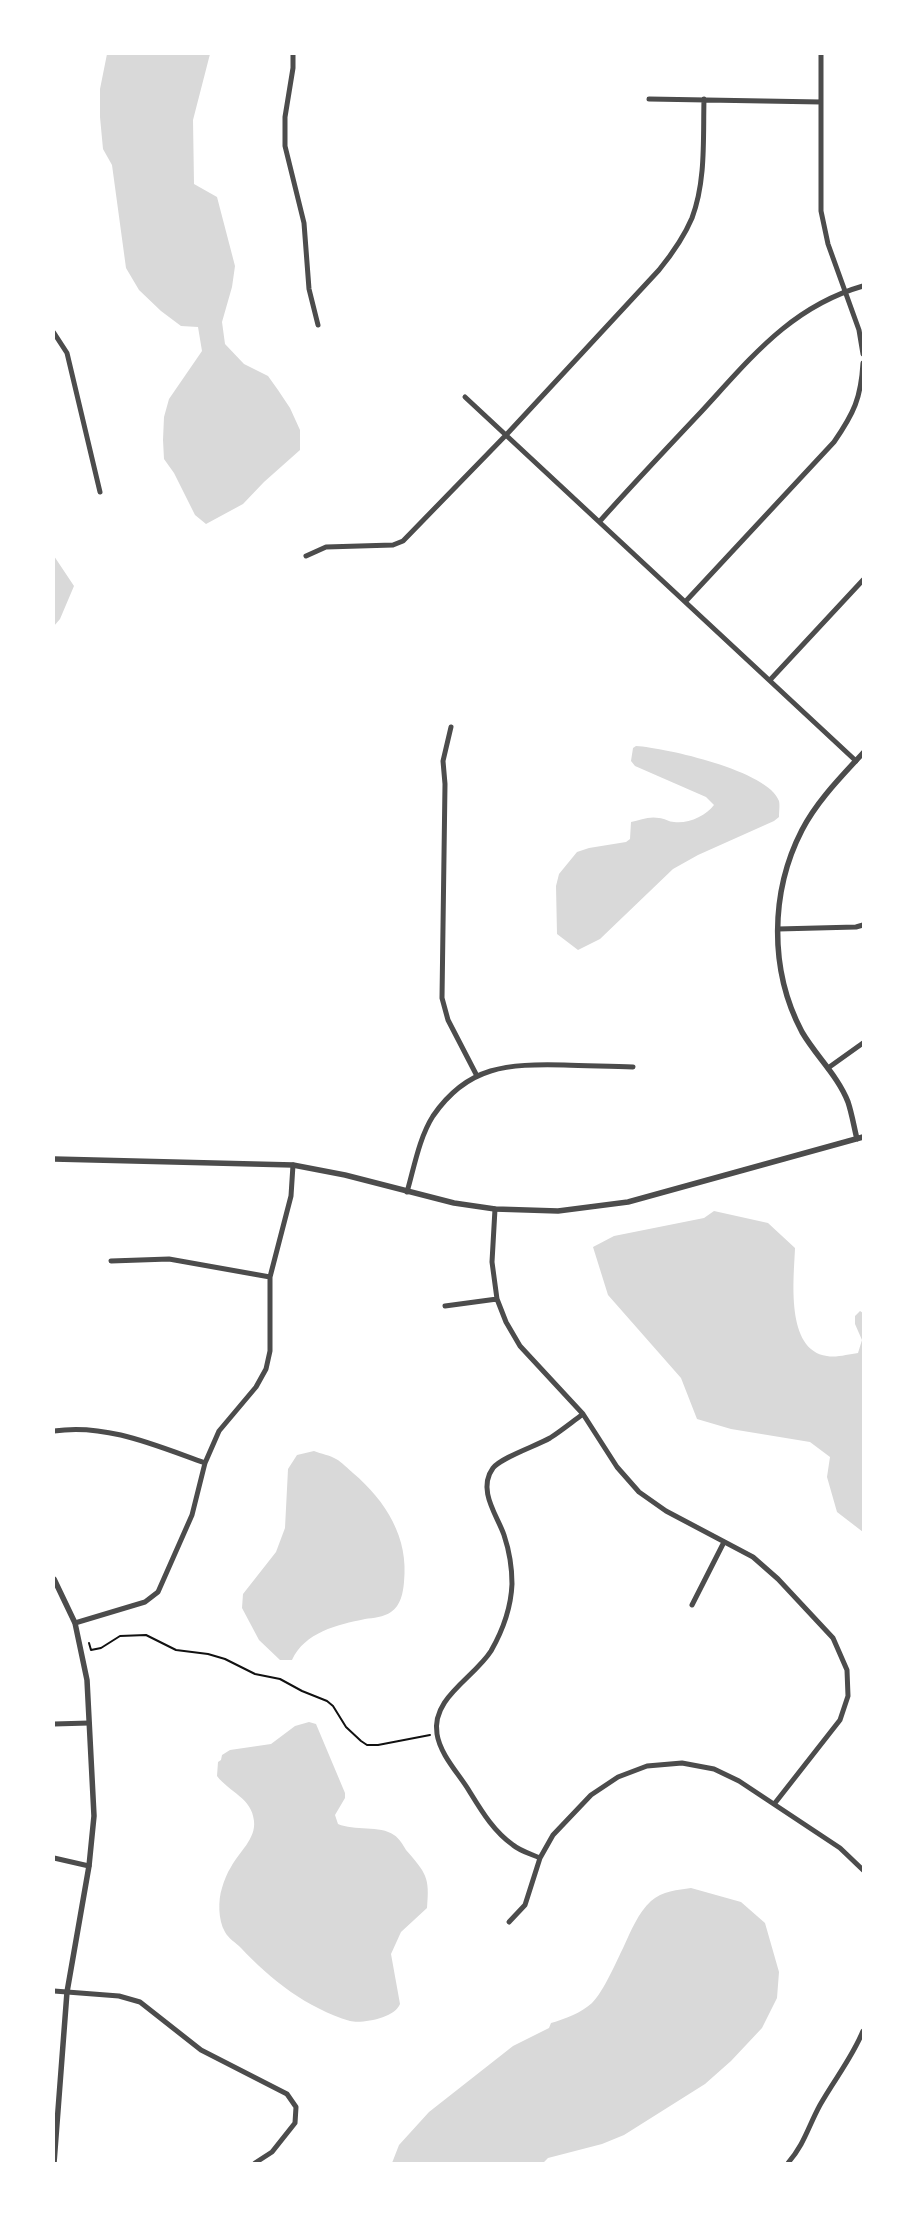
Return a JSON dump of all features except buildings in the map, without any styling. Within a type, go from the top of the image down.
[{"type":"street","points":[[293,54],[293,68],[285,117],[285,146],[304,223],[309,288],[318,325]]},
{"type":"street","points":[[822,54],[821,211],[828,244],[859,330],[863,354]]},
{"type":"street","points":[[650,99],[821,102]]},
{"type":"street","points":[[306,556],[326,547],[393,545],[403,541],[507,434],[660,270],[679,244],[692,217],[701,185],[704,99]]},
{"type":"street","points":[[600,521],[770,337],[805,311],[845,291],[863,286]]},
{"type":"street","points":[[54,333],[67,353],[100,492]]},
{"type":"street","points":[[686,601],[834,442],[851,416],[862,387],[863,363]]},
{"type":"street","points":[[465,397],[507,434],[856,761]]},
{"type":"street","points":[[770,680],[863,580]]},
{"type":"street","points":[[452,727],[442,761],[445,784],[442,998],[448,1020],[477,1076]]},
{"type":"street","points":[[54,1159],[293,1165],[345,1174],[454,1204],[495,1209],[558,1211],[628,1202],[860,1138],[848,1101],[802,1031],[786,993],[777,949],[778,908],[786,868],[802,830],[822,798],[863,753]]},
{"type":"street","points":[[778,929],[856,927],[863,924]]},
{"type":"street","points":[[828,1068],[863,1043]]},
{"type":"street","points":[[407,1192],[423,1138],[433,1117],[452,1094],[477,1076],[498,1068],[521,1064],[633,1067]]},
{"type":"street","points":[[75,1623],[145,1602],[158,1592],[192,1515],[205,1463],[219,1431],[256,1387],[266,1369],[270,1351],[270,1277],[291,1196],[293,1165]]},
{"type":"street","points":[[495,1209],[492,1262],[497,1299],[506,1322],[520,1346],[583,1414],[617,1467],[639,1492],[666,1512],[753,1557],[778,1579],[832,1638],[847,1670],[848,1696],[840,1720],[775,1803]]},
{"type":"street","points":[[111,1261],[169,1259],[270,1277]]},
{"type":"street","points":[[445,1306],[497,1299]]},
{"type":"street","points":[[540,1858],[514,1846],[495,1830],[442,1749],[437,1734],[437,1718],[441,1706],[489,1653],[502,1631],[509,1607],[512,1582],[510,1560],[504,1535],[488,1498],[488,1478],[494,1467],[505,1459],[551,1437],[583,1414]]},
{"type":"street","points":[[54,1431],[97,1431],[130,1437],[205,1463]]},
{"type":"street","points":[[692,1605],[724,1542]]},
{"type":"street","points":[[54,1580],[75,1623],[87,1680],[94,1816],[89,1866],[67,1992],[54,2163]]},
{"type":"street","points":[[54,1724],[89,1722]]},
{"type":"street","points":[[509,1922],[525,1905],[540,1858],[554,1835],[591,1795],[618,1777],[647,1766],[682,1763],[714,1770],[739,1781],[775,1803],[840,1848],[863,1870]]},
{"type":"street","points":[[54,1858],[89,1866]]},
{"type":"street","points":[[54,1991],[119,1996],[140,2002],[201,2050],[287,2094],[296,2107],[295,2122],[272,2152],[255,2163]]},
{"type":"street","points":[[788,2163],[800,2149],[819,2106],[856,2049],[863,2031]]},
{"type":"path","points":[[89,1643],[91,1650],[101,1648],[120,1636],[146,1635],[176,1650],[208,1654],[225,1659],[255,1674],[280,1679],[302,1691],[330,1702],[346,1727],[367,1745],[378,1745],[437,1734]]},
{"type":"shaded area","points":[[107,54],[210,54],[193,120],[194,184],[217,197],[235,266],[232,287],[222,322],[225,344],[244,364],[268,376],[290,408],[300,430],[300,450],[264,482],[243,504],[206,524],[195,515],[174,473],[164,459],[163,440],[164,417],[169,399],[202,351],[198,327],[181,326],[161,311],[139,290],[126,268],[112,165],[103,149],[100,117],[100,89]]},
{"type":"shaded area","points":[[54,556],[74,586],[60,619],[54,626]]},
{"type":"shaded area","points":[[636,746],[692,756],[737,771],[757,780],[771,790],[779,801],[779,817],[698,855],[673,869],[600,939],[578,950],[557,934],[556,886],[559,874],[577,852],[589,848],[626,842],[630,839],[631,822],[645,818],[661,818],[672,822],[685,822],[702,816],[714,805],[706,797],[635,766],[631,761],[633,748]]},
{"type":"shaded area","points":[[714,1211],[768,1223],[795,1248],[795,1311],[798,1327],[804,1341],[814,1351],[827,1356],[858,1353],[862,1340],[855,1324],[855,1316],[860,1311],[863,1313],[863,1532],[837,1512],[827,1477],[830,1457],[810,1442],[731,1429],[697,1419],[681,1378],[608,1295],[593,1247],[614,1236],[704,1218]]},
{"type":"shaded area","points":[[314,1451],[331,1456],[340,1462],[365,1484],[385,1508],[399,1536],[403,1550],[405,1566],[403,1590],[397,1606],[388,1614],[323,1631],[305,1643],[292,1660],[280,1660],[259,1640],[242,1608],[243,1594],[276,1552],[285,1528],[288,1469],[297,1455]]},
{"type":"shaded area","points":[[309,1722],[316,1724],[345,1793],[345,1798],[335,1815],[338,1824],[382,1830],[394,1835],[418,1864],[427,1882],[427,1908],[401,1932],[391,1954],[400,2004],[392,2013],[370,2021],[350,2021],[319,2009],[291,1992],[277,1982],[230,1938],[221,1922],[219,1904],[224,1883],[234,1861],[250,1840],[254,1821],[245,1801],[217,1776],[218,1762],[221,1760],[222,1755],[230,1750],[271,1744],[295,1726]]},
{"type":"shaded area","points":[[691,1888],[741,1902],[765,1923],[779,1972],[777,1998],[762,2028],[731,2061],[705,2084],[624,2135],[602,2144],[548,2158],[543,2163],[392,2163],[399,2145],[429,2112],[513,2046],[549,2028],[551,2023],[573,2015],[592,2003],[614,1968],[635,1922],[646,1906],[655,1898],[665,1893]]}]
